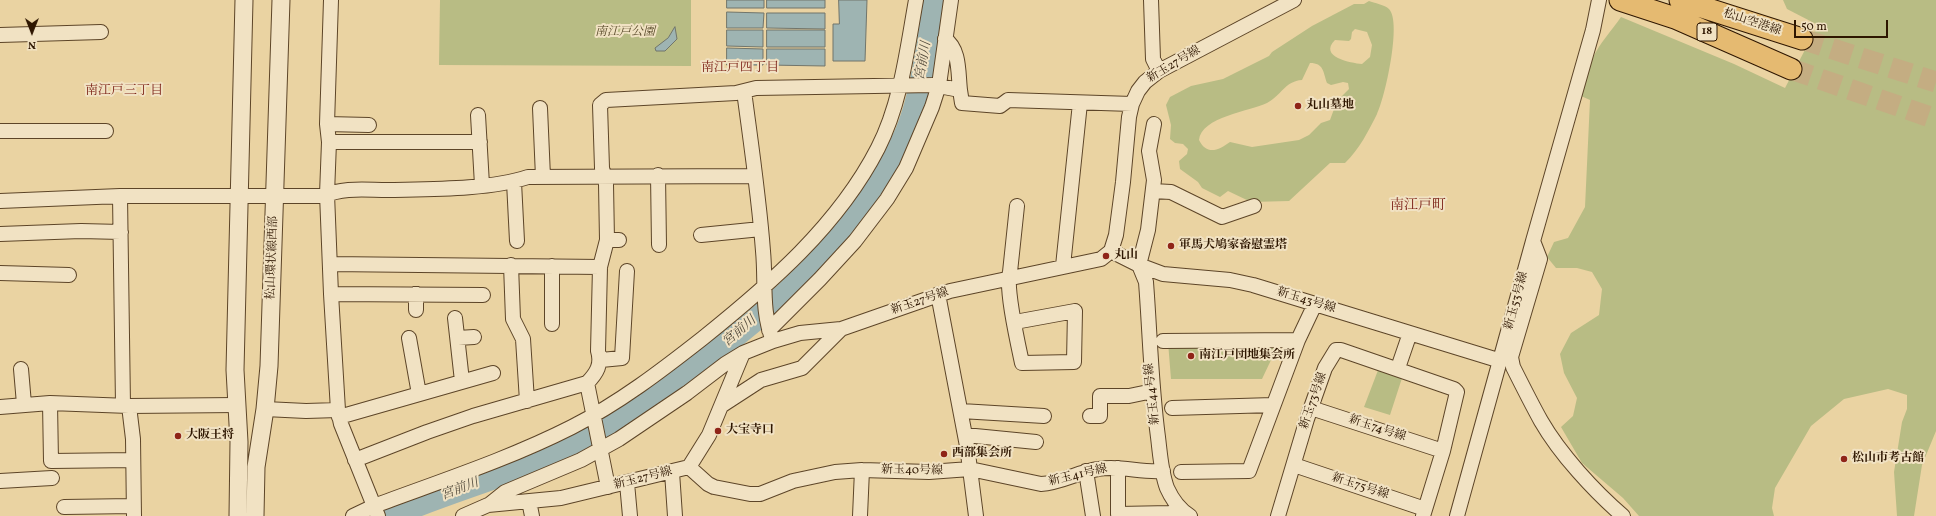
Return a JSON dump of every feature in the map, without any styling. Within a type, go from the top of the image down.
[{"type":"main road","name":"松山空港線","points":[[1620,0],[1676,18],[1792,69]]},
{"type":"main road","name":"松山空港線","points":[[1680,0],[1802,39]]},
{"type":"street","points":[[238,516],[239,442],[235,370],[236,284],[240,196],[244,0]]},
{"type":"street","name":"松山環状線西部","points":[[255,516],[256,467],[265,409],[269,350],[281,0]]},
{"type":"street","points":[[331,0],[326,124],[329,142],[327,194],[338,413],[376,511]]},
{"type":"street","points":[[353,516],[376,511],[511,454],[595,416],[649,380],[763,292],[824,227],[854,189],[884,136],[905,85],[916,0]]},
{"type":"street","points":[[771,335],[855,241],[897,184],[915,148],[936,85],[951,0]]},
{"type":"street","points":[[1150,0],[1153,59],[1159,71]]},
{"type":"street","name":"新玉27号線","points":[[463,516],[488,505],[560,498],[608,488],[689,467],[709,435],[743,354],[771,335],[841,330],[938,294],[1100,259],[1112,251],[1116,234],[1123,182],[1129,117],[1132,104],[1138,91],[1145,82],[1159,71],[1294,0]]},
{"type":"street","name":"新玉53号線","points":[[1457,516],[1593,30],[1599,0]]},
{"type":"street","points":[[0,35],[101,32]]},
{"type":"street","points":[[945,39],[950,43],[955,53],[962,103],[1000,106],[1008,100],[1132,104]]},
{"type":"street","points":[[355,460],[428,432],[587,383],[597,370],[601,360],[598,351],[600,267],[613,240],[606,184],[602,168],[600,105],[606,100],[736,93],[756,88],[936,85],[960,90]]},
{"type":"street","points":[[744,91],[762,229],[764,255],[763,292],[771,335]]},
{"type":"street","points":[[1063,266],[1080,103]]},
{"type":"street","points":[[540,108],[543,177]]},
{"type":"street","points":[[478,115],[482,185]]},
{"type":"street","points":[[326,124],[369,125]]},
{"type":"street","points":[[1139,265],[1148,230],[1153,190],[1154,172],[1149,151],[1154,124]]},
{"type":"street","points":[[0,131],[106,131]]},
{"type":"street","points":[[329,142],[480,142]]},
{"type":"street","points":[[0,200],[120,196],[324,196],[336,191],[414,189],[482,185],[514,182],[528,177],[658,175],[755,176]]},
{"type":"street","points":[[658,175],[659,245]]},
{"type":"street","points":[[514,182],[517,241]]},
{"type":"street","points":[[1153,190],[1171,192],[1222,217],[1254,206]]},
{"type":"street","points":[[64,507],[134,511],[133,440],[126,406],[120,196]]},
{"type":"street","points":[[1015,322],[1075,311],[1074,362],[1022,363],[1015,322],[1008,279],[1017,206]]},
{"type":"street","points":[[701,234],[762,229]]},
{"type":"street","points":[[0,234],[81,231],[121,232]]},
{"type":"street","points":[[1533,241],[1540,259],[1511,357],[1512,367],[1541,421],[1554,440],[1603,499],[1623,516]]},
{"type":"street","name":"新玉43号線","points":[[1112,251],[1139,265],[1163,274],[1230,280],[1252,285],[1501,361]]},
{"type":"street","points":[[330,264],[600,267]]},
{"type":"street","points":[[511,265],[513,319],[523,339],[527,401]]},
{"type":"street","name":"新玉44号線","points":[[1139,265],[1146,282],[1153,391],[1163,470],[1167,487],[1184,512]]},
{"type":"street","points":[[552,266],[552,324]]},
{"type":"street","points":[[601,360],[622,358],[620,293],[627,271]]},
{"type":"street","points":[[0,273],[69,275]]},
{"type":"street","points":[[331,294],[483,295]]},
{"type":"street","points":[[416,294],[416,310]]},
{"type":"street","points":[[938,294],[965,435],[976,516]]},
{"type":"street","points":[[1181,472],[1249,471],[1298,340],[1315,304]]},
{"type":"street","points":[[455,318],[462,381]]},
{"type":"street","points":[[721,406],[761,380],[802,368],[841,330]]},
{"type":"street","points":[[1398,368],[1410,333]]},
{"type":"street","points":[[458,338],[474,337]]},
{"type":"street","points":[[409,338],[419,394]]},
{"type":"street","points":[[1163,341],[1298,340]]},
{"type":"street","name":"新玉73号線","points":[[1278,516],[1311,408],[1325,368],[1336,350],[1341,350],[1398,368],[1454,389],[1457,392],[1443,451],[1424,512]]},
{"type":"street","points":[[488,505],[505,492],[575,463],[650,419],[725,364],[743,354]]},
{"type":"street","points":[[21,368],[24,404]]},
{"type":"street","points":[[265,409],[338,413],[419,394],[493,373]]},
{"type":"street","points":[[587,383],[595,416],[608,488]]},
{"type":"street","points":[[1090,416],[1100,416],[1100,396],[1129,396],[1153,391]]},
{"type":"street","points":[[0,407],[50,403],[126,406],[237,405]]},
{"type":"street","points":[[50,403],[51,460],[133,460]]},
{"type":"street","points":[[1172,408],[1273,405]]},
{"type":"street","name":"新玉74号線","points":[[1311,408],[1443,451]]},
{"type":"street","points":[[961,412],[1044,416]]},
{"type":"street","points":[[965,435],[1036,442]]},
{"type":"street","name":"新玉75号線","points":[[1294,465],[1424,512]]},
{"type":"street","name":"新玉40号線","points":[[689,467],[708,484],[714,487],[750,494],[760,494],[803,478],[835,472],[862,470],[929,472],[970,469]]},
{"type":"street","points":[[1118,468],[1118,514],[1184,512]]},
{"type":"street","name":"新玉41号線","points":[[970,469],[1041,484],[1052,483],[1086,471],[1098,469],[1118,468],[1146,472],[1163,470]]},
{"type":"street","points":[[860,516],[862,470]]},
{"type":"street","points":[[1086,471],[1093,516]]},
{"type":"street","points":[[672,472],[675,516]]},
{"type":"street","points":[[0,481],[52,478]]},
{"type":"street","points":[[627,483],[630,516]]},
{"type":"street","points":[[529,501],[532,516]]},
{"type":"green space","name":"南江戸公園","points":[[440,0],[691,0],[691,66],[439,65]]},
{"type":"green space","points":[[1783,0],[1936,0],[1936,431],[1922,465],[1914,516],[1897,516],[1894,472],[1902,422],[1907,409],[1907,395],[1888,389],[1844,399],[1811,426],[1775,488],[1772,508],[1774,516],[1639,516],[1623,498],[1582,463],[1561,427],[1573,416],[1577,398],[1564,373],[1560,354],[1571,333],[1599,315],[1602,289],[1592,272],[1577,268],[1556,268],[1547,257],[1554,242],[1568,238],[1585,207],[1590,100],[1581,96],[1585,87],[1591,63],[1596,53],[1602,42],[1621,17],[1734,64],[1785,88],[1818,25],[1787,9]]},
{"type":"green space","points":[[1369,1],[1389,9],[1393,17],[1393,44],[1388,77],[1377,114],[1359,146],[1345,163],[1330,163],[1289,201],[1251,202],[1228,191],[1220,197],[1202,188],[1198,182],[1180,169],[1179,161],[1187,154],[1188,149],[1183,144],[1175,143],[1170,139],[1171,125],[1166,105],[1170,97],[1191,86],[1223,79],[1269,56],[1272,52],[1312,26],[1354,4],[1364,4]],"holes":[[[1355,29],[1367,32],[1372,45],[1370,57],[1362,64],[1338,58],[1330,51],[1335,40],[1349,41],[1351,39],[1352,32]],[[1310,63],[1315,63],[1320,66],[1324,72],[1327,83],[1331,85],[1343,82],[1348,83],[1349,89],[1337,101],[1330,120],[1321,123],[1309,135],[1299,140],[1252,147],[1230,142],[1213,150],[1209,150],[1202,145],[1199,140],[1202,132],[1208,126],[1217,120],[1272,100],[1291,83],[1302,80]]]},
{"type":"green space","points":[[1281,339],[1262,379],[1171,379],[1168,342]]},
{"type":"green space","points":[[1380,365],[1403,375],[1390,415],[1364,407]]},
{"type":"water","points":[[727,0],[764,0],[764,8],[727,8]]},
{"type":"water","points":[[767,0],[825,0],[825,8],[767,8]]},
{"type":"water","points":[[839,0],[867,0],[865,61],[833,61],[833,24],[839,24]]},
{"type":"water","points":[[727,12],[764,13],[763,28],[727,28]]},
{"type":"water","points":[[767,13],[825,13],[825,29],[767,28]]},
{"type":"water","points":[[675,27],[677,39],[665,51],[656,51],[655,48],[668,38]]},
{"type":"water","points":[[727,30],[763,30],[763,47],[727,46]]},
{"type":"water","points":[[767,30],[825,30],[825,47],[767,47]]},
{"type":"water","points":[[727,48],[763,49],[763,65],[727,65]]},
{"type":"water","points":[[767,49],[825,49],[825,66],[767,65]]},
{"type":"waterway","name":"宮前川","points":[[391,516],[499,476],[579,443],[639,407],[682,377],[748,326],[780,298],[839,238],[865,205],[887,170],[912,119],[924,68],[935,0]]},
{"type":"tunnel","points":[[1802,39],[1936,82]]},
{"type":"tunnel","points":[[1791,69],[1936,119]]},
{"type":"place","name":"丸山墓地","points":[[1298,106]]},
{"type":"place","name":"軍馬犬鳩家畜慰霊塔","points":[[1171,246]]},
{"type":"place","name":"丸山","points":[[1106,256]]},
{"type":"place","name":"南江戸団地集会所","points":[[1191,356]]},
{"type":"place","name":"大宝寺口","points":[[718,431]]},
{"type":"place","name":"大阪王将","points":[[178,436]]},
{"type":"place","name":"西部集会所","points":[[944,454]]},
{"type":"place","name":"松山市考古館","points":[[1844,459]]},
{"type":"district","name":"南江戸四丁目","points":[[740,69]]},
{"type":"district","name":"南江戸三丁目","points":[[124,92]]},
{"type":"district","name":"南江戸町","points":[[1418,206]]}]
